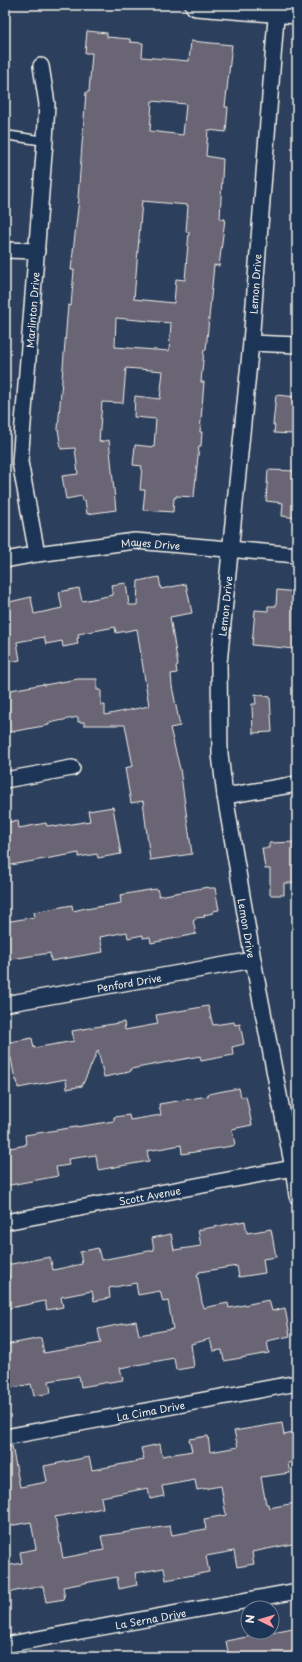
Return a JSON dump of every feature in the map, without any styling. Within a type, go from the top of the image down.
[{"type":"main road","points":[[196,5],[276,8],[297,13]]},
{"type":"street","name":"Lemon Drive","points":[[276,8],[251,343],[219,663],[220,754],[225,796],[253,960],[297,1196]]},
{"type":"street","name":"Marlinton Drive","points":[[37,554],[20,462],[47,104],[41,66]]},
{"type":"street","points":[[5,250],[37,251]]},
{"type":"street","points":[[251,343],[297,345]]},
{"type":"street","name":"Mayes Drive","points":[[5,560],[37,554],[135,541],[231,550],[297,554]]},
{"type":"street","points":[[5,780],[72,768]]},
{"type":"street","points":[[225,796],[297,784]]},
{"type":"street","name":"Penford Drive","points":[[5,1004],[253,960]]},
{"type":"street","name":"Scott Avenue","points":[[5,1222],[293,1168]]},
{"type":"street","name":"La Cima Drive","points":[[5,1437],[297,1383]]},
{"type":"street","name":"La Serna Drive","points":[[5,1645],[297,1591]]},
{"type":"lane","points":[[5,136],[45,141]]},
{"type":"building","points":[[87,31],[107,33],[107,37],[130,39],[130,42],[143,43],[142,57],[189,61],[191,41],[232,45],[225,107],[228,107],[226,132],[208,130],[206,156],[223,159],[220,219],[225,219],[219,266],[214,265],[206,350],[204,350],[201,382],[204,382],[200,432],[202,432],[201,446],[199,446],[194,497],[176,496],[176,498],[174,498],[173,512],[143,510],[145,490],[140,490],[142,466],[133,465],[135,445],[154,447],[156,419],[134,417],[135,396],[160,399],[163,371],[126,368],[123,403],[102,402],[99,442],[109,440],[116,510],[87,514],[85,500],[83,501],[82,496],[66,499],[62,476],[78,474],[75,448],[61,449],[58,429],[68,305],[71,306],[74,270],[71,270],[79,199],[86,92],[89,92],[92,53],[85,53]],"holes":[[[152,101],[186,104],[183,135],[150,131]],[[142,201],[188,205],[186,232],[189,232],[185,280],[176,279],[174,303],[134,299]],[[116,318],[171,323],[169,351],[115,347]]]},
{"type":"building","points":[[276,395],[297,397],[297,432],[292,431],[292,434],[274,433],[275,425],[273,425]]},
{"type":"building","points":[[268,470],[297,471],[297,518],[282,516],[283,503],[266,501]]},
{"type":"building","points":[[159,577],[161,589],[186,584],[192,613],[170,617],[178,665],[176,666],[177,673],[171,674],[172,686],[180,726],[170,728],[180,769],[192,854],[150,860],[143,801],[131,803],[125,768],[133,766],[125,725],[84,725],[84,722],[78,722],[78,717],[49,723],[49,725],[5,733],[5,691],[78,679],[97,679],[97,690],[101,690],[101,705],[105,705],[105,715],[149,706],[137,629],[116,633],[115,627],[78,634],[78,644],[63,647],[62,641],[46,644],[44,637],[17,642],[20,660],[5,663],[5,603],[31,597],[34,614],[62,608],[59,592],[79,588],[82,601],[113,595],[111,585],[126,583],[129,605],[137,605],[138,581]]},
{"type":"building","points":[[277,590],[297,592],[295,649],[252,645],[255,610],[268,611],[268,606],[276,606]]},
{"type":"building","points":[[255,694],[270,697],[272,732],[253,733],[252,704],[256,704]]},
{"type":"building","points":[[113,807],[121,854],[98,858],[97,854],[79,857],[79,853],[5,866],[5,823],[18,820],[19,828],[46,823],[47,826],[54,825],[54,827],[90,821],[88,811]]},
{"type":"building","points":[[297,842],[297,883],[284,883],[284,895],[270,895],[270,869],[265,869],[262,848],[269,848],[269,843]]},
{"type":"building","points":[[208,887],[215,888],[219,910],[204,915],[205,917],[195,918],[195,920],[193,920],[196,934],[151,943],[150,937],[143,938],[143,935],[128,938],[127,932],[100,937],[103,952],[51,961],[50,953],[5,960],[5,922],[35,917],[34,912],[72,905],[73,911],[121,903],[120,895],[149,890],[157,889],[159,896]]},
{"type":"building","points":[[208,1006],[213,1025],[234,1022],[235,1025],[240,1024],[244,1044],[232,1047],[233,1055],[201,1061],[200,1056],[131,1069],[129,1072],[104,1077],[98,1050],[82,1086],[67,1089],[66,1079],[18,1088],[11,1058],[7,1059],[5,1043],[32,1038],[34,1048],[74,1041],[72,1031],[124,1022],[125,1030],[158,1024],[156,1015]]},
{"type":"building","points":[[239,1088],[241,1097],[246,1096],[252,1125],[232,1129],[235,1145],[182,1154],[181,1145],[147,1151],[149,1161],[98,1170],[96,1155],[68,1159],[69,1165],[56,1167],[58,1176],[5,1186],[5,1149],[26,1145],[25,1135],[114,1121],[114,1117],[129,1115],[130,1120],[161,1115],[159,1104],[208,1096],[208,1094]]},
{"type":"building","points":[[245,1221],[247,1233],[271,1229],[276,1257],[263,1259],[265,1273],[239,1277],[237,1266],[199,1272],[199,1274],[197,1274],[203,1308],[228,1303],[229,1308],[269,1300],[272,1311],[285,1308],[290,1336],[267,1341],[269,1353],[224,1361],[222,1350],[213,1351],[210,1339],[191,1344],[194,1367],[176,1370],[174,1358],[120,1368],[123,1380],[81,1387],[79,1376],[49,1381],[51,1393],[34,1396],[31,1384],[7,1389],[5,1378],[5,1345],[41,1338],[44,1353],[101,1343],[98,1329],[136,1321],[139,1335],[173,1329],[168,1301],[163,1302],[160,1291],[138,1295],[136,1283],[109,1288],[110,1298],[94,1301],[92,1291],[61,1297],[63,1307],[47,1310],[45,1301],[5,1309],[5,1282],[10,1281],[6,1265],[50,1257],[53,1270],[82,1264],[80,1252],[98,1248],[101,1260],[154,1250],[152,1238],[171,1234],[174,1250],[201,1246],[198,1230]]},
{"type":"building","points":[[282,1423],[284,1435],[297,1432],[297,1461],[288,1463],[290,1473],[261,1477],[266,1504],[268,1504],[269,1508],[295,1503],[297,1512],[297,1543],[252,1552],[254,1564],[237,1567],[234,1551],[206,1556],[209,1572],[166,1580],[164,1568],[135,1573],[137,1585],[119,1589],[117,1577],[63,1587],[65,1599],[46,1602],[43,1586],[5,1593],[5,1566],[22,1563],[20,1552],[36,1549],[31,1522],[9,1526],[7,1514],[5,1514],[5,1447],[12,1446],[20,1487],[47,1482],[44,1466],[89,1457],[92,1470],[144,1460],[141,1448],[160,1444],[162,1456],[192,1451],[189,1439],[208,1436],[210,1452],[238,1447],[234,1431]],"holes":[[[195,1480],[197,1490],[221,1486],[226,1515],[204,1519],[206,1529],[172,1535],[170,1526],[101,1536],[104,1550],[63,1558],[55,1517],[103,1508],[101,1497],[148,1488],[150,1499],[164,1496],[162,1486]]]},
{"type":"building","points":[[293,1628],[297,1657],[229,1657],[226,1641],[240,1638],[240,1640],[280,1640],[280,1631]]}]
